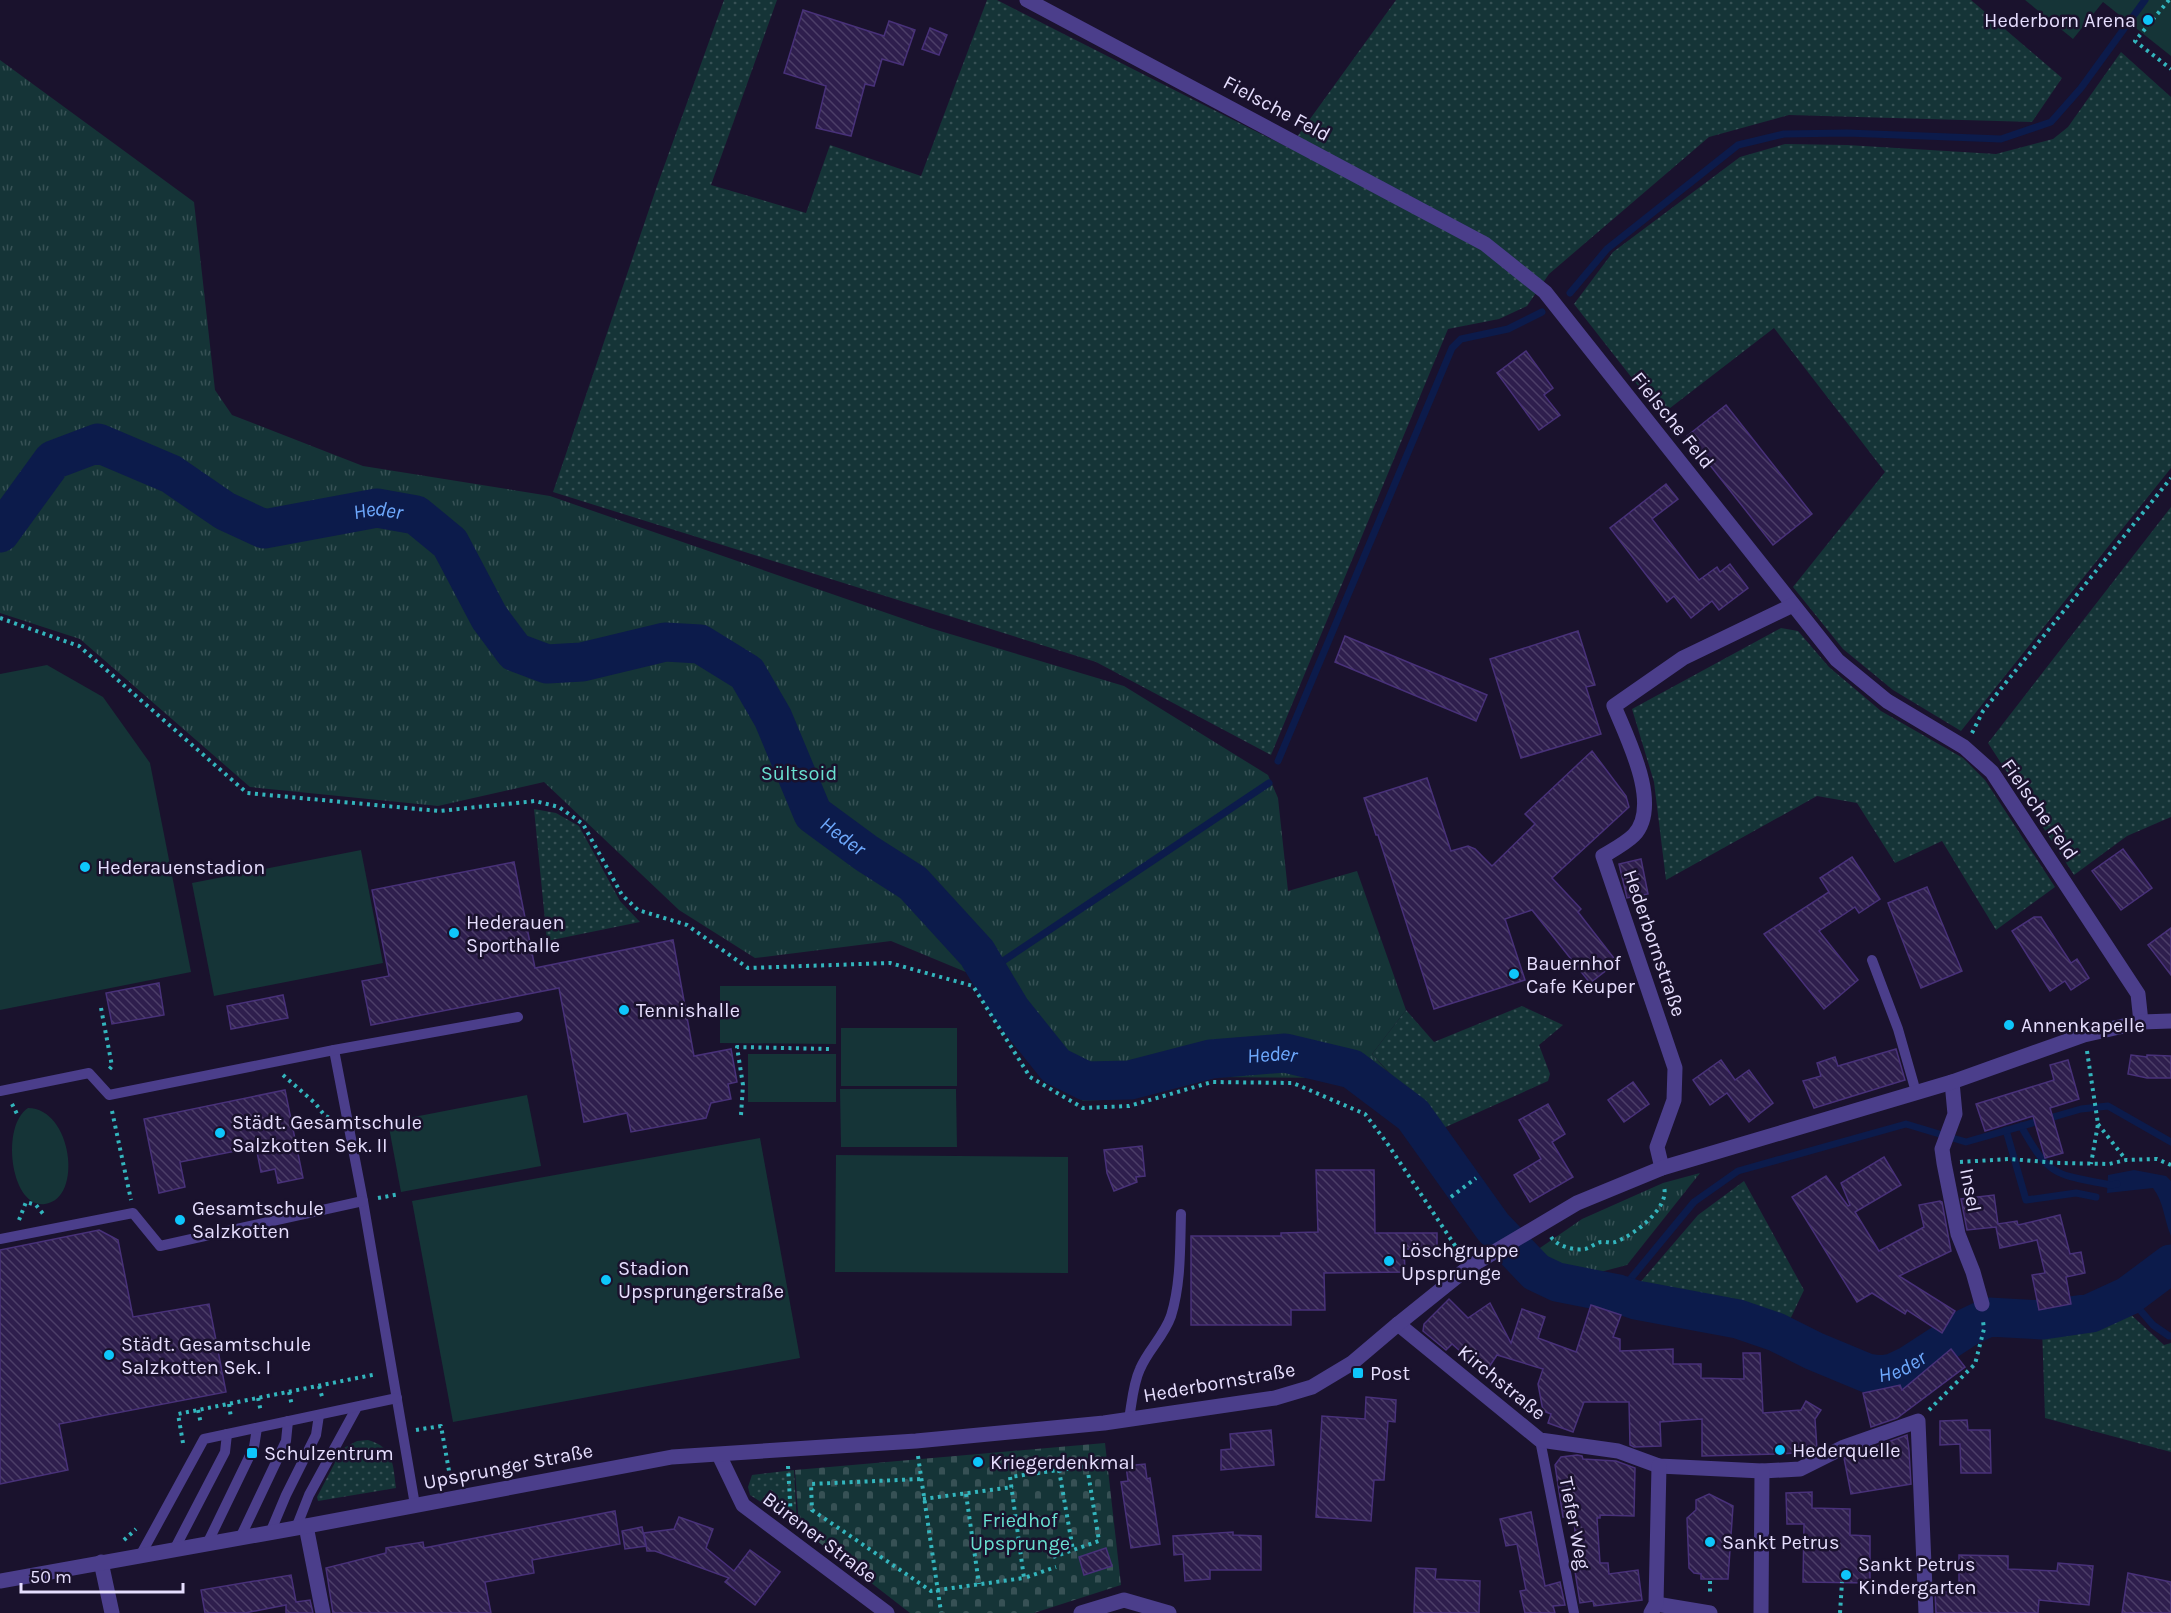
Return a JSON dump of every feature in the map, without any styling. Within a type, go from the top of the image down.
[{"type":"street","name":"Fielsche Feld","points":[[1027,0],[1485,244],[1545,292],[1837,660],[1887,700],[1964,747],[1992,772],[2138,993],[2141,1022]]},
{"type":"street","name":"Hederbornstraße","points":[[1660,1168],[1657,1147],[1674,1100],[1676,1068],[1603,856],[1635,834],[1643,816],[1646,798],[1636,762],[1614,706],[1683,658],[1793,604]]},
{"type":"street","name":"Hederbornstraße","points":[[720,1455],[916,1441],[1129,1419],[1275,1398],[1312,1388],[1352,1363],[1469,1267],[1577,1203],[1660,1168],[1952,1082],[2084,1035],[2141,1022],[2171,1021]]},
{"type":"street","name":"Insel","points":[[1952,1082],[1955,1114],[1943,1156],[1958,1234],[1974,1272],[1982,1304]]},
{"type":"street","name":"Kirchstraße","points":[[1398,1324],[1540,1440],[1618,1451],[1659,1466],[1762,1472],[1800,1469],[1844,1447],[1918,1421]]},
{"type":"street","points":[[1918,1421],[1926,1613]]},
{"type":"street","name":"Upsprunger Straße","points":[[0,1581],[672,1457],[720,1455]]},
{"type":"street","name":"Bürener Straße","points":[[720,1455],[743,1505],[887,1613]]},
{"type":"street","points":[[1659,1466],[1654,1608],[1710,1613]]},
{"type":"street","points":[[1761,1613],[1762,1472]]},
{"type":"street","points":[[301,1527],[322,1613]]},
{"type":"street","points":[[101,1562],[112,1613]]},
{"type":"street","points":[[1081,1613],[1124,1600],[1169,1613]]},
{"type":"lane","points":[[1872,960],[1898,1029],[1916,1092]]},
{"type":"lane","points":[[0,1091],[89,1073],[109,1095],[334,1050],[518,1017]]},
{"type":"lane","points":[[334,1050],[363,1201],[415,1505]]},
{"type":"lane","points":[[0,1239],[133,1213],[160,1246],[363,1201]]},
{"type":"lane","points":[[1129,1419],[1135,1383],[1141,1367],[1166,1326],[1175,1301],[1181,1214]]},
{"type":"lane","points":[[140,1556],[204,1439],[397,1398]]},
{"type":"lane","points":[[301,1527],[309,1495],[357,1407]]},
{"type":"lane","points":[[270,1533],[316,1435],[319,1415]]},
{"type":"lane","points":[[240,1538],[286,1441],[288,1421]]},
{"type":"lane","points":[[207,1544],[254,1447],[257,1428]]},
{"type":"lane","points":[[174,1550],[225,1452],[227,1434]]},
{"type":"lane","name":"Tiefer Weg","points":[[1540,1440],[1574,1613]]},
{"type":"path","points":[[2169,0],[2135,41],[2171,69]]},
{"type":"path","points":[[1964,747],[1983,711],[2171,478]]},
{"type":"path","points":[[0,618],[79,646],[247,793],[439,811],[535,801],[559,807],[583,824],[622,895],[638,910],[687,926],[748,968],[890,963],[973,986],[1030,1077],[1083,1108],[1129,1106],[1212,1082],[1293,1083],[1365,1114],[1387,1143],[1469,1267]]},
{"type":"path","points":[[100,1084],[112,1066],[101,1008]]},
{"type":"path","points":[[2084,1035],[2098,1124],[2091,1164]]},
{"type":"path","points":[[741,1115],[743,1085],[737,1047],[831,1049]]},
{"type":"path","points":[[267,1063],[268,1069],[283,1074],[315,1103],[325,1116],[334,1119],[346,1117]]},
{"type":"path","points":[[109,1095],[133,1213]]},
{"type":"path","points":[[2098,1124],[2126,1160]]},
{"type":"path","points":[[1943,1156],[2091,1164],[2157,1159],[2171,1165]]},
{"type":"path","points":[[1542,1223],[1555,1242],[1570,1248],[1586,1249],[1600,1241],[1610,1243],[1618,1241],[1649,1221],[1658,1210],[1665,1191],[1660,1168]]},
{"type":"path","points":[[1451,1197],[1476,1178]]},
{"type":"path","points":[[363,1201],[400,1194]]},
{"type":"path","points":[[1918,1421],[1975,1364],[1984,1329]]},
{"type":"path","points":[[183,1444],[178,1414],[392,1371]]},
{"type":"path","points":[[403,1433],[441,1426],[454,1497]]},
{"type":"path","points":[[916,1441],[941,1612]]},
{"type":"path","points":[[787,1450],[792,1541]]},
{"type":"path","points":[[1024,1578],[1010,1477],[1087,1466],[1099,1541],[1053,1557]]},
{"type":"path","points":[[1059,1470],[1073,1550]]},
{"type":"path","points":[[920,1479],[811,1484],[812,1510],[931,1591],[1024,1578],[1056,1567]]},
{"type":"path","points":[[923,1500],[1013,1487]]},
{"type":"path","points":[[966,1494],[979,1584]]},
{"type":"path","points":[[1710,1581],[1710,1588]]},
{"type":"path","points":[[1840,1613],[1842,1582]]},
{"type":"green space","points":[[724,0],[777,0],[711,185],[806,213],[830,145],[921,176],[987,0],[997,0],[1289,148],[1396,0],[1971,0],[2062,78],[2032,122],[1789,115],[1709,137],[1549,274],[1527,306],[1499,319],[1448,329],[1271,755],[1096,662],[553,492],[657,186]]},
{"type":"green space","name":"Hederborn Arena","points":[[2025,0],[2171,0],[2171,56],[2103,2],[2073,39]]},
{"type":"green space","points":[[2121,52],[2171,97],[2171,468],[1961,731],[1893,690],[1843,649],[1793,587],[1885,472],[1774,328],[1661,415],[1574,304],[1613,252],[1740,157],[1785,144],[1847,145],[1996,154],[2053,139],[2068,127]]},
{"type":"green space","name":"Sültsoid","points":[[0,60],[194,202],[215,390],[232,415],[363,466],[550,496],[930,628],[1124,686],[1268,775],[1278,798],[1288,891],[1357,871],[1406,1010],[1372,1054],[1417,1105],[1414,1129],[1351,1078],[1203,1077],[1122,1099],[1083,1101],[1040,1072],[973,975],[891,941],[755,958],[679,910],[544,782],[438,806],[250,787],[80,639],[0,613]]},
{"type":"green space","points":[[2171,507],[2171,817],[2127,836],[2074,875],[1988,743]]},
{"type":"green space","points":[[1781,628],[1798,631],[1829,667],[1881,711],[1963,758],[1985,780],[2055,887],[1996,930],[1942,841],[1895,863],[1857,803],[1817,796],[1666,880],[1654,782],[1632,709]]},
{"type":"green space","name":"Hederauenstadion","points":[[47,665],[103,697],[150,763],[191,972],[0,1010],[0,674]]},
{"type":"green space","points":[[534,809],[556,813],[579,826],[620,901],[640,922],[547,941]]},
{"type":"green space","points":[[361,850],[383,963],[214,996],[192,883]]},
{"type":"green space","points":[[720,986],[836,986],[836,1044],[720,1043]]},
{"type":"green space","points":[[1522,1006],[1563,1025],[1539,1045],[1550,1074],[1548,1081],[1439,1130],[1425,1104],[1395,1079],[1372,1054],[1406,1010],[1434,1042]]},
{"type":"green space","points":[[841,1028],[957,1028],[957,1086],[841,1086]]},
{"type":"green space","points":[[748,1054],[836,1054],[836,1102],[748,1102]]},
{"type":"green space","points":[[840,1089],[956,1089],[957,1147],[841,1147]]},
{"type":"green space","points":[[527,1095],[541,1166],[401,1192],[388,1122]]},
{"type":"green space","points":[[28,1108],[43,1112],[55,1122],[68,1154],[65,1187],[57,1198],[45,1204],[33,1202],[24,1194],[17,1181],[13,1165],[14,1131],[19,1117]]},
{"type":"green space","name":"Stadion Upsprungerstraße","points":[[760,1138],[800,1358],[453,1422],[412,1201]]},
{"type":"green space","points":[[836,1155],[1068,1157],[1068,1273],[835,1272]]},
{"type":"green space","points":[[1700,1173],[1627,1265],[1593,1274],[1566,1269],[1549,1262],[1537,1250],[1582,1219],[1663,1183]]},
{"type":"green space","points":[[1744,1181],[1804,1290],[1786,1328],[1740,1309],[1657,1294],[1638,1285],[1698,1215]]},
{"type":"green space","points":[[2128,1312],[2164,1345],[2171,1343],[2171,1452],[2045,1418],[2042,1327]]},
{"type":"green space","points":[[368,1440],[383,1447],[391,1458],[396,1488],[318,1501],[317,1497],[342,1449],[357,1441]]},
{"type":"green space","name":"Friedhof Upsprunge","points":[[1105,1443],[1121,1585],[1034,1613],[910,1613],[799,1527],[795,1470]]},
{"type":"green space","points":[[794,1470],[797,1525],[750,1495],[748,1487],[752,1475]]},
{"type":"water","points":[[2134,1170],[2166,1176],[2171,1181],[2171,1236],[2153,1188],[2107,1193],[2108,1175]]},
{"type":"building","points":[[803,10],[884,36],[889,21],[915,30],[903,65],[882,59],[874,86],[865,84],[851,136],[816,128],[826,86],[784,73]]},
{"type":"building","points":[[930,28],[947,35],[939,55],[922,49]]},
{"type":"building","points":[[1526,351],[1553,388],[1544,395],[1560,415],[1539,430],[1497,373]]},
{"type":"building","points":[[1726,405],[1812,514],[1773,545],[1687,436]]},
{"type":"building","points":[[1666,484],[1678,499],[1652,519],[1699,580],[1717,567],[1720,572],[1730,564],[1748,588],[1719,610],[1712,601],[1691,618],[1674,596],[1667,602],[1610,528]]},
{"type":"building","points":[[1578,631],[1595,685],[1586,687],[1601,734],[1521,758],[1490,659]]},
{"type":"building","points":[[1345,636],[1487,695],[1476,721],[1335,662]]},
{"type":"building","points":[[1592,751],[1626,796],[1629,807],[1552,878],[1581,909],[1578,912],[1617,962],[1590,983],[1532,910],[1505,919],[1525,980],[1434,1009],[1364,798],[1427,778],[1451,851],[1468,846],[1475,849],[1492,866],[1535,824],[1525,814]]},
{"type":"building","points":[[2123,849],[2152,888],[2121,910],[2092,871]]},
{"type":"building","points":[[1852,857],[1880,899],[1859,913],[1855,907],[1819,931],[1858,980],[1824,1009],[1764,934],[1829,892],[1820,878]]},
{"type":"building","points":[[1641,859],[1648,894],[1627,898],[1619,864]]},
{"type":"building","points":[[514,862],[535,968],[673,940],[694,1056],[731,1049],[737,1082],[728,1084],[731,1099],[711,1103],[706,1118],[631,1132],[627,1113],[584,1122],[559,988],[371,1025],[362,981],[389,976],[372,890]]},
{"type":"building","points":[[1927,887],[1962,971],[1921,988],[1888,903]]},
{"type":"building","points":[[2034,917],[2041,917],[2071,963],[2077,959],[2089,978],[2071,990],[2065,981],[2050,991],[2012,931]]},
{"type":"building","points":[[2171,928],[2171,975],[2148,945]]},
{"type":"building","points":[[159,983],[164,1015],[112,1024],[106,993]]},
{"type":"building","points":[[283,995],[288,1018],[231,1029],[227,1006]]},
{"type":"building","points":[[1896,1049],[1905,1080],[1814,1108],[1803,1081],[1821,1076],[1817,1063],[1835,1057],[1838,1066]]},
{"type":"building","points":[[2131,1055],[2171,1056],[2171,1078],[2147,1078],[2128,1074]]},
{"type":"building","points":[[1721,1060],[1735,1080],[1749,1070],[1773,1103],[1749,1122],[1727,1093],[1710,1105],[1693,1080]]},
{"type":"building","points":[[2068,1060],[2079,1099],[2050,1108],[2063,1153],[2045,1158],[2033,1116],[1985,1131],[1976,1104],[2054,1080],[2050,1065]]},
{"type":"building","points":[[1633,1082],[1649,1104],[1624,1122],[1608,1100]]},
{"type":"building","name":"Städt. Gesamtschule Salzkotten Sek. II","points":[[285,1090],[303,1178],[278,1183],[275,1169],[261,1172],[256,1147],[180,1162],[185,1187],[159,1193],[144,1119]]},
{"type":"building","points":[[1548,1104],[1565,1134],[1552,1142],[1573,1177],[1530,1202],[1514,1175],[1541,1159],[1519,1120]]},
{"type":"building","points":[[1142,1146],[1145,1176],[1136,1177],[1137,1182],[1114,1191],[1107,1173],[1104,1150]]},
{"type":"building","points":[[1884,1157],[1901,1185],[1855,1212],[1879,1251],[1924,1227],[1919,1205],[1942,1202],[1951,1251],[1899,1276],[1955,1311],[1942,1333],[1907,1310],[1905,1314],[1872,1293],[1857,1302],[1792,1197],[1826,1176],[1848,1206],[1850,1205],[1841,1183]]},
{"type":"building","points":[[1316,1170],[1374,1170],[1375,1233],[1437,1233],[1437,1249],[1404,1249],[1405,1272],[1324,1273],[1325,1310],[1291,1310],[1291,1325],[1191,1325],[1191,1236],[1281,1236],[1281,1233],[1318,1232]]},
{"type":"building","points":[[1994,1195],[1998,1224],[2017,1221],[2018,1225],[2060,1215],[2070,1254],[2081,1252],[2085,1273],[2066,1277],[2071,1304],[2039,1310],[2032,1275],[2045,1273],[2037,1240],[2000,1248],[1996,1227],[1967,1230],[1961,1199]]},
{"type":"building","name":"Städt. Gesamtschule Salzkotten Sek. I","points":[[99,1230],[118,1240],[133,1317],[209,1304],[226,1392],[59,1424],[68,1470],[0,1484],[0,1250]]},
{"type":"building","points":[[1449,1299],[1468,1318],[1490,1303],[1511,1343],[1522,1309],[1545,1317],[1538,1338],[1576,1352],[1591,1305],[1621,1315],[1613,1337],[1620,1339],[1620,1351],[1673,1349],[1673,1364],[1701,1364],[1701,1378],[1744,1379],[1743,1353],[1760,1353],[1763,1413],[1801,1410],[1806,1401],[1821,1410],[1815,1419],[1817,1449],[1812,1452],[1702,1456],[1702,1419],[1660,1422],[1661,1446],[1634,1447],[1630,1445],[1629,1402],[1584,1402],[1573,1432],[1548,1423],[1551,1414],[1543,1411],[1538,1384],[1543,1369],[1497,1355],[1485,1373],[1452,1344],[1446,1350],[1423,1331],[1424,1324]]},
{"type":"building","points":[[1951,1349],[1965,1367],[1897,1418],[1871,1427],[1863,1393],[1900,1385],[1902,1390]]},
{"type":"building","points":[[1366,1397],[1396,1400],[1395,1422],[1388,1421],[1384,1480],[1374,1480],[1371,1521],[1316,1517],[1322,1416],[1365,1419]]},
{"type":"building","points":[[1967,1420],[1968,1430],[1990,1430],[1991,1473],[1961,1473],[1960,1444],[1940,1445],[1940,1421]]},
{"type":"building","points":[[1271,1430],[1274,1465],[1221,1470],[1221,1450],[1231,1449],[1230,1434]]},
{"type":"building","points":[[1907,1435],[1911,1484],[1851,1494],[1844,1458]]},
{"type":"building","points":[[1582,1456],[1583,1459],[1616,1461],[1635,1468],[1634,1516],[1600,1515],[1600,1518],[1597,1518],[1600,1563],[1608,1563],[1609,1574],[1638,1570],[1642,1600],[1594,1606],[1593,1601],[1580,1603],[1574,1565],[1577,1565],[1574,1517],[1563,1517],[1555,1465],[1561,1457]]},
{"type":"building","points":[[1145,1464],[1147,1479],[1150,1478],[1160,1544],[1131,1548],[1121,1482],[1128,1481],[1126,1466]]},
{"type":"building","points":[[1812,1492],[1812,1508],[1850,1509],[1850,1535],[1870,1536],[1870,1583],[1803,1582],[1804,1524],[1787,1524],[1786,1493]]},
{"type":"building","name":"Sankt Petrus","points":[[1709,1494],[1733,1506],[1728,1579],[1701,1579],[1701,1574],[1694,1573],[1689,1568],[1687,1518],[1696,1510],[1696,1500]]},
{"type":"building","points":[[615,1511],[620,1544],[532,1560],[534,1573],[485,1582],[491,1613],[333,1613],[326,1568],[386,1553],[386,1548],[423,1542],[424,1548]]},
{"type":"building","points":[[1531,1512],[1545,1586],[1560,1582],[1565,1605],[1553,1606],[1555,1613],[1525,1613],[1520,1591],[1526,1590],[1517,1544],[1506,1546],[1500,1519]]},
{"type":"building","points":[[679,1517],[713,1529],[706,1548],[734,1571],[750,1550],[780,1572],[755,1605],[725,1582],[729,1578],[655,1551],[647,1551],[644,1533],[674,1529]]},
{"type":"building","points":[[642,1527],[646,1546],[625,1549],[622,1531]]},
{"type":"building","points":[[1233,1532],[1233,1535],[1261,1536],[1261,1570],[1210,1570],[1210,1579],[1185,1581],[1183,1554],[1174,1555],[1173,1536]]},
{"type":"building","points":[[1106,1548],[1112,1566],[1084,1575],[1079,1557]]},
{"type":"building","points":[[1959,1555],[2008,1556],[2008,1569],[2057,1571],[2058,1563],[2093,1566],[2089,1605],[2039,1600],[2038,1613],[1936,1613],[1935,1592],[1959,1592]]},
{"type":"building","points":[[1416,1568],[1436,1569],[1435,1579],[1480,1581],[1479,1613],[1414,1613]]},
{"type":"building","points":[[2128,1573],[2171,1582],[2171,1613],[2122,1613]]},
{"type":"building","points":[[291,1575],[296,1602],[310,1600],[313,1613],[286,1613],[286,1605],[245,1613],[205,1613],[201,1590]]},
{"type":"waterway","points":[[1570,293],[1607,249],[1738,145],[1784,134],[1847,133],[2001,139],[2051,122],[2081,88],[2145,0]]},
{"type":"waterway","points":[[1278,761],[1452,348],[1461,339],[1508,329],[1542,312]]},
{"type":"waterway","name":"Heder","points":[[0,533],[53,460],[98,443],[171,474],[225,511],[264,529],[377,508],[416,515],[450,543],[489,617],[515,652],[547,664],[582,662],[665,642],[700,644],[747,673],[773,718],[813,814],[866,853],[913,883],[977,953],[1011,1010],[1056,1066],[1086,1081],[1130,1080],[1211,1059],[1285,1053],[1352,1069],[1413,1115],[1493,1227],[1536,1272],[1557,1282],[1618,1294],[1636,1300],[1738,1319],[1776,1332],[1867,1373],[1881,1375],[1893,1373],[1908,1366],[1968,1327],[1989,1317],[2043,1320],[2091,1313],[2128,1296],[2171,1264]]},
{"type":"waterway","points":[[988,971],[1269,783]]},
{"type":"waterway","name":"Heder","points":[[1618,1294],[1694,1202],[1738,1171],[1906,1124],[1966,1142],[2081,1109],[2108,1106],[2171,1142]]},
{"type":"waterway","name":"Heder","points":[[2021,1126],[2039,1156],[2056,1171],[2077,1178],[2111,1185],[2117,1184]]},
{"type":"waterway","points":[[2006,1130],[2026,1200],[2076,1193],[2096,1197]]},
{"type":"waterway","points":[[2128,1296],[2153,1325],[2171,1336]]},
{"type":"place","name":"Hederborn Arena","points":[[2148,20]]},
{"type":"place","name":"Hederauenstadion","points":[[85,867]]},
{"type":"place","name":"Hederauen Sporthalle","points":[[454,933]]},
{"type":"place","name":"Bauernhof Cafe Keuper","points":[[1514,974]]},
{"type":"place","name":"Tennishalle","points":[[624,1010]]},
{"type":"place","name":"Annenkapelle","points":[[2009,1025]]},
{"type":"place","name":"Städt. Gesamtschule Salzkotten Sek. II","points":[[220,1133]]},
{"type":"place","name":"Gesamtschule Salzkotten","points":[[180,1220]]},
{"type":"place","name":"Löschgruppe Upsprunge","points":[[1389,1261]]},
{"type":"place","name":"Stadion Upsprungerstraße","points":[[606,1280]]},
{"type":"place","name":"Städt. Gesamtschule Salzkotten Sek. I","points":[[109,1355]]},
{"type":"place","name":"Post","points":[[1358,1373]]},
{"type":"place","name":"Hederquelle","points":[[1780,1450]]},
{"type":"place","name":"Schulzentrum","points":[[252,1453]]},
{"type":"place","name":"Kriegerdenkmal","points":[[978,1462]]},
{"type":"place","name":"Sankt Petrus","points":[[1710,1542]]},
{"type":"place","name":"Sankt Petrus Kindergarten","points":[[1846,1575]]}]
